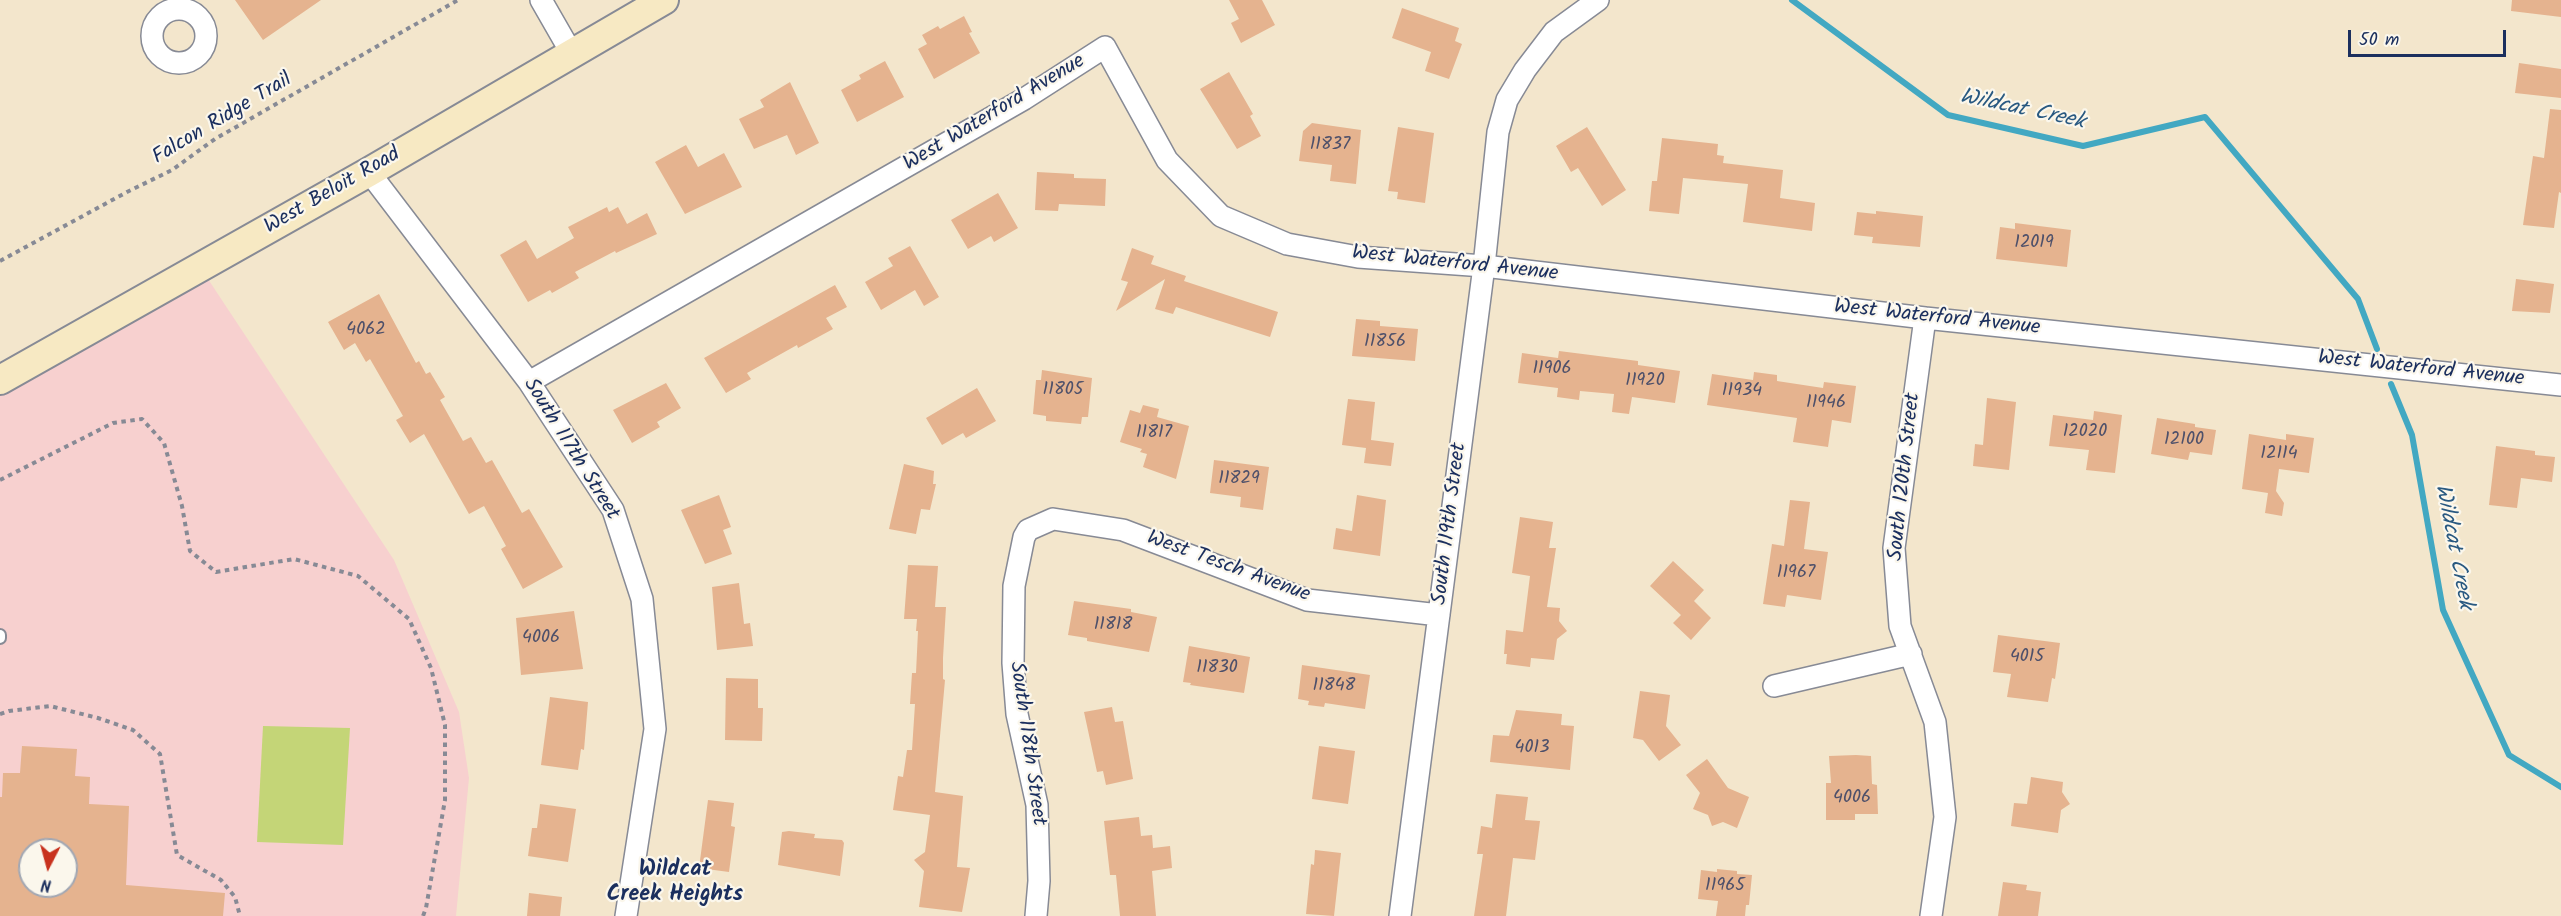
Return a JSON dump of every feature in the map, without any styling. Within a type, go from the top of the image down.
[{"type":"main road","name":"West Beloit Road","points":[[0,380],[369,172],[664,0]]},
{"type":"street","points":[[541,0],[572,54]]},
{"type":"street","name":"South 119th Street","points":[[1400,916],[1484,266],[1498,132],[1507,100],[1525,70],[1554,32],[1598,0]]},
{"type":"street","name":"West Waterford Avenue","points":[[529,382],[1024,99],[1105,47],[1167,160],[1221,216],[1287,244],[1358,256],[1484,266],[1925,318],[2561,385]]},
{"type":"street","name":"South 117th Street","points":[[369,172],[529,382],[614,510],[642,599],[655,729],[626,916]]},
{"type":"street","name":"South 120th Street","points":[[1925,318],[1894,548],[1900,626],[1935,722],[1945,817],[1931,916]]},
{"type":"street","name":"West Tesch Avenue","points":[[1024,537],[1028,530],[1053,519],[1123,530],[1307,600],[1439,615]]},
{"type":"street","name":"South 118th Street","points":[[1024,537],[1014,586],[1013,663],[1017,714],[1037,805],[1039,880],[1036,916]]},
{"type":"street","points":[[1774,686],[1911,654]]},
{"type":"path","name":"Falcon Ridge Trail","points":[[0,261],[172,170],[215,139],[458,0]]},
{"type":"path","points":[[0,480],[113,423],[142,419],[164,443],[182,506],[190,551],[216,572],[294,559],[358,576],[409,619],[431,668],[445,725],[446,800],[423,916]]},
{"type":"path","points":[[0,714],[50,706],[98,718],[133,730],[160,754],[177,855],[221,880],[235,897],[240,916]]},
{"type":"shaded area","points":[[200,267],[394,560],[459,712],[469,778],[456,916],[0,916],[0,389]]},
{"type":"green space","points":[[263,726],[350,728],[343,845],[257,842]]},
{"type":"building","points":[[235,0],[321,0],[263,40]]},
{"type":"building","points":[[1229,0],[1262,0],[1275,25],[1241,43],[1231,23],[1239,19]]},
{"type":"building","points":[[2512,0],[2561,0],[2561,17],[2511,11]]},
{"type":"building","points":[[1402,8],[1459,28],[1455,41],[1462,44],[1449,79],[1425,71],[1431,52],[1392,38]]},
{"type":"building","points":[[964,16],[972,32],[969,33],[980,53],[934,79],[918,49],[927,44],[922,35],[938,26],[940,29]]},
{"type":"building","points":[[885,61],[904,97],[857,122],[841,90],[861,79],[859,75]]},
{"type":"building","points":[[2519,63],[2561,69],[2561,98],[2515,93]]},
{"type":"building","points":[[1229,72],[1253,114],[1250,116],[1261,136],[1237,149],[1200,89]]},
{"type":"building","points":[[790,82],[819,143],[796,155],[787,135],[754,149],[739,119],[764,107],[760,100]]},
{"type":"building","points":[[2550,109],[2561,110],[2561,193],[2559,192],[2554,228],[2523,225],[2533,156],[2544,158]]},
{"type":"building","points":[[1312,123],[1361,130],[1356,184],[1330,181],[1332,165],[1299,161],[1303,131]]},
{"type":"building","points":[[1398,127],[1434,133],[1425,203],[1397,199],[1398,192],[1388,191]]},
{"type":"building","points":[[1587,127],[1626,190],[1602,206],[1578,168],[1571,172],[1556,146]]},
{"type":"building","points":[[1662,138],[1718,144],[1717,155],[1724,156],[1723,163],[1783,170],[1780,198],[1815,203],[1812,231],[1743,222],[1748,184],[1683,178],[1679,214],[1649,211],[1652,181],[1657,181]]},
{"type":"building","points":[[686,145],[698,167],[724,153],[742,187],[685,214],[655,162]]},
{"type":"building","points":[[1037,172],[1074,174],[1074,178],[1106,179],[1105,206],[1059,204],[1058,211],[1035,210]]},
{"type":"building","points":[[998,193],[1018,228],[994,242],[991,236],[968,249],[951,220]]},
{"type":"building","points":[[607,207],[609,212],[618,207],[627,224],[647,213],[657,234],[616,253],[615,251],[575,272],[579,278],[552,293],[550,290],[528,302],[500,255],[526,240],[537,259],[574,238],[568,227]]},
{"type":"building","points":[[1876,211],[1923,216],[1920,247],[1872,243],[1873,237],[1854,235],[1857,212],[1876,214]]},
{"type":"building","points":[[2015,223],[2071,230],[2067,267],[1996,259],[2000,227],[2015,229]]},
{"type":"building","points":[[910,246],[939,297],[924,306],[915,290],[881,310],[865,282],[893,266],[888,258]]},
{"type":"building","points":[[1132,248],[1154,256],[1151,264],[1186,276],[1184,281],[1278,312],[1270,337],[1176,307],[1173,314],[1155,309],[1165,279],[1116,311],[1128,282],[1121,280]]},
{"type":"building","points":[[2516,279],[2554,284],[2550,313],[2512,311]]},
{"type":"building","points":[[835,285],[847,307],[826,318],[833,329],[798,348],[797,345],[747,373],[751,379],[726,393],[704,358]]},
{"type":"building","points":[[379,294],[416,363],[419,361],[426,374],[430,372],[445,397],[440,400],[463,441],[471,437],[486,463],[492,460],[522,513],[529,509],[563,567],[523,589],[501,549],[506,546],[484,506],[469,514],[424,434],[410,443],[396,420],[403,416],[370,359],[366,362],[355,343],[344,350],[328,322]]},
{"type":"building","points":[[1356,319],[1380,321],[1380,326],[1418,329],[1415,361],[1352,356]]},
{"type":"building","points":[[1559,351],[1638,361],[1638,365],[1680,371],[1675,403],[1632,397],[1629,414],[1612,412],[1614,394],[1580,391],[1579,400],[1557,397],[1558,388],[1518,383],[1522,353],[1558,358]]},
{"type":"building","points":[[1042,370],[1092,378],[1088,417],[1082,417],[1081,424],[1046,421],[1046,416],[1033,414],[1036,380],[1041,380]]},
{"type":"building","points":[[1754,372],[1777,375],[1777,381],[1823,388],[1824,382],[1856,386],[1851,423],[1832,420],[1828,447],[1793,442],[1797,418],[1707,405],[1712,374],[1753,380]]},
{"type":"building","points":[[666,383],[681,408],[657,422],[660,427],[632,443],[613,410]]},
{"type":"building","points":[[977,388],[996,421],[966,438],[963,433],[942,445],[926,418]]},
{"type":"building","points":[[1987,398],[2016,402],[2009,470],[1973,466],[1975,444],[1983,445]]},
{"type":"building","points":[[1348,399],[1375,402],[1371,440],[1394,443],[1391,466],[1364,463],[1366,448],[1342,445]]},
{"type":"building","points":[[1143,405],[1159,409],[1157,417],[1189,426],[1176,479],[1143,467],[1147,454],[1140,452],[1142,449],[1120,442],[1130,410],[1140,413]]},
{"type":"building","points":[[2094,411],[2122,415],[2115,473],[2086,470],[2089,450],[2049,446],[2053,415],[2093,420]]},
{"type":"building","points":[[2157,418],[2216,430],[2212,455],[2190,452],[2188,460],[2151,454]]},
{"type":"building","points":[[2249,434],[2286,440],[2286,434],[2314,438],[2309,473],[2279,469],[2276,491],[2284,503],[2282,516],[2265,513],[2268,493],[2242,489]]},
{"type":"building","points":[[2496,446],[2535,451],[2535,455],[2555,457],[2552,482],[2521,478],[2517,508],[2489,505]]},
{"type":"building","points":[[1214,460],[1269,467],[1263,510],[1240,507],[1241,497],[1210,493]]},
{"type":"building","points":[[904,464],[934,471],[933,484],[936,484],[930,510],[921,509],[916,534],[889,529]]},
{"type":"building","points":[[719,495],[731,527],[723,530],[732,554],[705,564],[681,510]]},
{"type":"building","points":[[1357,495],[1386,500],[1380,556],[1333,549],[1336,528],[1352,531]]},
{"type":"building","points":[[1790,500],[1810,502],[1804,549],[1828,552],[1821,600],[1787,595],[1785,607],[1763,604],[1772,544],[1784,546]]},
{"type":"building","points":[[1520,517],[1553,522],[1549,548],[1556,548],[1547,607],[1560,608],[1559,621],[1567,631],[1557,639],[1554,660],[1531,658],[1530,667],[1506,664],[1507,654],[1504,654],[1506,630],[1523,632],[1530,576],[1512,573]]},
{"type":"building","points":[[1673,561],[1704,590],[1694,601],[1711,618],[1691,640],[1673,623],[1681,615],[1650,586]]},
{"type":"building","points":[[908,565],[938,566],[935,607],[946,607],[943,658],[943,679],[945,680],[935,792],[963,796],[957,867],[970,868],[962,912],[919,907],[924,871],[914,860],[925,852],[930,815],[893,810],[898,776],[903,777],[907,750],[912,750],[915,704],[910,704],[912,673],[916,673],[917,619],[904,619]]},
{"type":"building","points":[[739,583],[744,624],[750,623],[753,646],[717,650],[712,587]]},
{"type":"building","points":[[1074,601],[1131,609],[1131,612],[1157,617],[1149,652],[1087,641],[1087,638],[1068,635]]},
{"type":"building","points":[[574,611],[583,669],[521,675],[516,618]]},
{"type":"building","points":[[1998,635],[2060,643],[2055,679],[2052,678],[2048,702],[2007,697],[2011,674],[1993,672]]},
{"type":"building","points":[[1189,646],[1250,657],[1244,693],[1183,682]]},
{"type":"building","points":[[1302,665],[1370,675],[1365,709],[1325,703],[1324,707],[1308,705],[1309,701],[1298,699]]},
{"type":"building","points":[[726,678],[758,679],[758,708],[763,708],[762,741],[725,740]]},
{"type":"building","points":[[1640,691],[1670,695],[1666,726],[1681,745],[1659,761],[1643,740],[1633,738]]},
{"type":"building","points":[[550,697],[588,702],[584,750],[581,749],[578,770],[541,765]]},
{"type":"building","points":[[1112,707],[1115,722],[1123,721],[1133,779],[1106,785],[1103,771],[1097,772],[1084,712]]},
{"type":"building","points":[[1516,710],[1562,714],[1561,725],[1574,726],[1570,770],[1490,762],[1493,735],[1509,736]]},
{"type":"building","points":[[22,746],[77,749],[75,776],[90,777],[89,804],[129,806],[126,885],[225,893],[223,916],[0,916],[0,797],[2,797],[3,773],[20,773]]},
{"type":"building","points":[[1319,746],[1355,751],[1348,804],[1312,799]]},
{"type":"building","points":[[1829,756],[1871,756],[1872,784],[1877,785],[1878,814],[1855,814],[1855,820],[1826,820],[1826,783],[1831,783]]},
{"type":"building","points":[[1707,759],[1728,788],[1749,797],[1737,828],[1723,822],[1712,826],[1708,815],[1693,809],[1700,793],[1686,775]]},
{"type":"building","points":[[2031,777],[2063,782],[2062,792],[2070,804],[2061,810],[2058,833],[2011,826],[2014,803],[2027,804]]},
{"type":"building","points":[[1496,794],[1528,797],[1525,820],[1540,821],[1535,860],[1513,858],[1506,916],[1474,916],[1483,854],[1477,854],[1481,826],[1492,828]]},
{"type":"building","points":[[708,800],[734,803],[731,826],[735,827],[729,872],[699,868]]},
{"type":"building","points":[[540,804],[576,809],[568,862],[528,856],[532,828],[537,828]]},
{"type":"building","points":[[1139,817],[1141,836],[1152,835],[1153,848],[1170,846],[1172,868],[1152,871],[1156,916],[1120,916],[1116,875],[1110,875],[1104,821]]},
{"type":"building","points":[[782,832],[815,834],[814,838],[842,840],[844,843],[840,876],[778,865]]},
{"type":"building","points":[[1315,850],[1341,853],[1334,916],[1306,914],[1311,864],[1314,865]]},
{"type":"building","points":[[1717,869],[1752,875],[1749,905],[1746,905],[1745,916],[1716,916],[1718,901],[1698,899],[1701,870],[1717,872]]},
{"type":"building","points":[[2003,882],[2027,885],[2026,890],[2041,892],[2038,916],[1998,916]]},
{"type":"building","points":[[529,893],[562,897],[560,916],[527,916]]},
{"type":"waterway","name":"Wildcat Creek","points":[[1792,0],[1948,115],[2083,146],[2205,117],[2358,299],[2377,349]]},
{"type":"waterway","name":"Wildcat Creek","points":[[2391,384],[2412,435],[2443,610],[2509,755],[2561,787]]},
{"type":"district","name":"Wildcat Creek Heights","points":[[675,884]]}]
